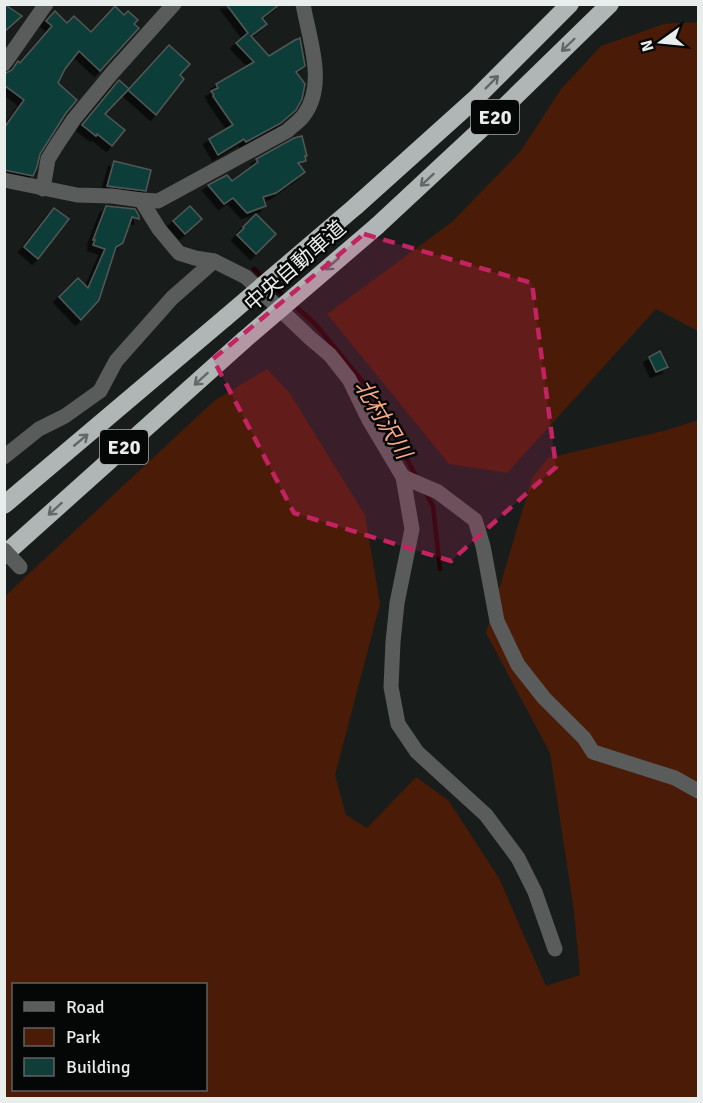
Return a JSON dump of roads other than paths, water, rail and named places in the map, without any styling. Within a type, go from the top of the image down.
[{"type":"highway","name":"中央自動車道","points":[[4,505],[356,206],[475,99],[570,4]]},
{"type":"highway","name":"中央自動車道","points":[[4,555],[244,340],[377,226],[492,119],[610,4]]},
{"type":"street","points":[[4,64],[46,4]]},
{"type":"street","points":[[43,189],[48,159],[74,119],[174,4]]},
{"type":"street","points":[[4,180],[78,195],[158,201],[287,131],[304,116],[313,98],[315,70],[303,4]]},
{"type":"street","points":[[141,200],[159,229],[179,253],[214,261],[246,277],[330,355],[349,380],[369,420],[403,477],[412,529],[397,603],[393,642],[391,687],[398,724],[417,752],[486,815],[518,858],[535,892],[555,949]]},
{"type":"street","points":[[4,457],[39,429],[65,416],[100,391],[116,361],[165,306],[214,261]]},
{"type":"street","points":[[403,477],[438,492],[475,520],[483,546],[497,621],[518,664],[544,698],[584,738],[593,752],[675,778],[699,790]]},
{"type":"street","points":[[4,550],[20,567]]},
{"type":"waterway","name":"北村沢川","points":[[254,269],[266,280]]},
{"type":"waterway","name":"北村沢川","points":[[272,285],[286,298]]},
{"type":"waterway","name":"北村沢川","points":[[292,303],[316,325],[372,393],[417,478]]},
{"type":"waterway","name":"北村沢川","points":[[424,490],[433,506],[440,569]]}]
